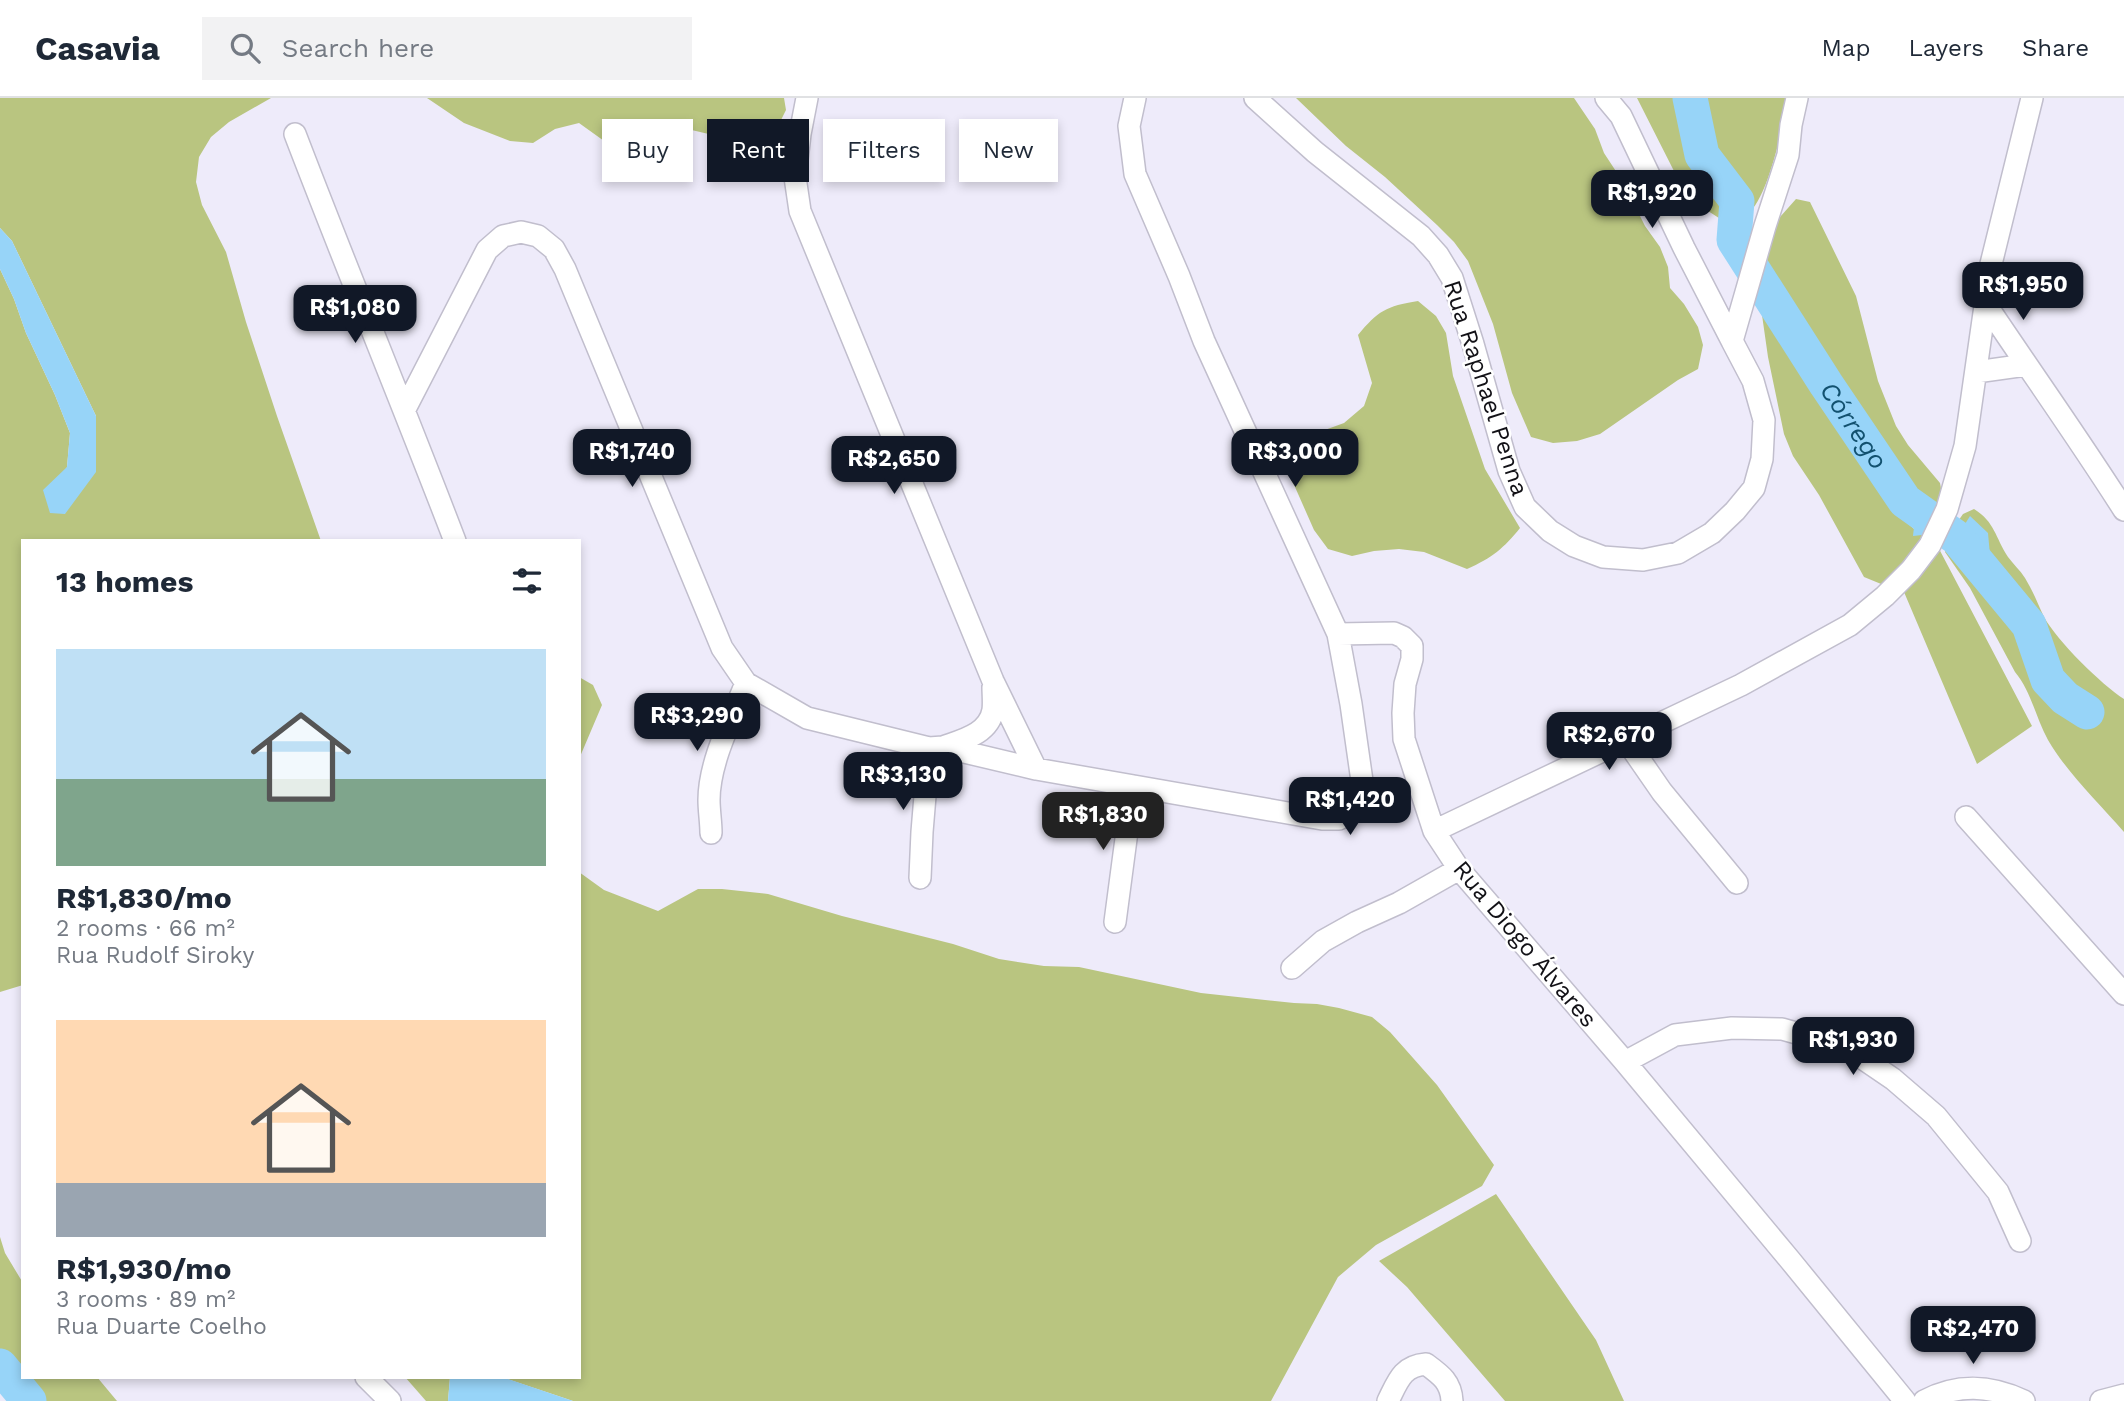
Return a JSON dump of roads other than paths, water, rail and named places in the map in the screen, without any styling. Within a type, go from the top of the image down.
[{"type":"street","points":[[807,98],[795,177],[800,211],[993,681],[1036,769]]},
{"type":"street","points":[[405,409],[487,250],[503,236],[521,232],[538,236],[554,248],[565,269],[722,649],[746,683],[807,718],[936,748],[1036,769],[1339,819],[1357,805],[1363,788],[1338,634],[1204,341],[1135,174],[1129,126],[1135,98]]},
{"type":"street","name":"Rua Raphael Penna","points":[[1255,98],[1315,152],[1421,236],[1438,255],[1452,278],[1509,471],[1525,507],[1550,531],[1574,546],[1604,557],[1643,559],[1678,553],[1712,533],[1735,512],[1754,488],[1762,459],[1764,420],[1753,381],[1684,248],[1621,116],[1606,98]]},
{"type":"street","points":[[1732,341],[1788,155],[1797,98]]},
{"type":"street","name":"Rua Diogo Álvares","points":[[1905,1401],[1625,1062],[1459,869],[1434,831],[1741,685],[1850,625],[1911,570],[1930,545],[1948,509],[1965,446],[1991,264],[2032,98]]},
{"type":"street","points":[[295,134],[454,539]]},
{"type":"street","points":[[1986,303],[2124,510]]},
{"type":"street","points":[[1976,372],[2026,365]]},
{"type":"street","points":[[1338,634],[1394,633],[1412,646],[1412,659],[1405,684],[1404,739],[1434,831]]},
{"type":"street","points":[[936,748],[977,734],[989,722],[993,711],[993,681]]},
{"type":"street","points":[[711,833],[709,798],[713,772],[746,683]]},
{"type":"street","points":[[1626,740],[1662,793],[1737,883]]},
{"type":"street","points":[[920,878],[922,832],[936,748]]},
{"type":"street","points":[[1115,922],[1133,786]]},
{"type":"street","points":[[1966,817],[2124,994]]},
{"type":"street","points":[[1292,968],[1323,941],[1459,869]]},
{"type":"street","points":[[1625,1062],[1675,1035],[1732,1028],[1782,1029],[1846,1046],[1893,1079],[1936,1116],[1998,1192],[2020,1241]]},
{"type":"street","points":[[1388,1401],[1398,1379],[1407,1369],[1426,1364],[1441,1375],[1451,1390],[1452,1401]]},
{"type":"street","points":[[368,1379],[390,1401]]},
{"type":"street","points":[[1924,1401],[1944,1392],[1979,1387],[2007,1393],[2024,1401]]},
{"type":"street","points":[[2101,1401],[2124,1395]]},
{"type":"water","points":[[0,228],[12,241],[96,416],[96,472],[65,514],[50,513],[43,490],[67,467],[70,433],[0,269]]},
{"type":"water","points":[[1897,484],[1912,496],[1930,501],[1929,508],[1935,508],[1924,525],[1922,535],[1913,536],[1914,527],[1898,515],[1889,489]]},
{"type":"water","points":[[1970,516],[1988,533],[1990,555],[1961,565],[1949,550]]},
{"type":"water","points":[[450,1379],[508,1379],[573,1401],[448,1401]]},
{"type":"waterway","name":"Córrego","points":[[1690,98],[1702,155],[1737,201],[1734,240],[1826,384],[1905,501],[1957,538],[2029,625],[2048,680],[2065,698],[2087,712]]},
{"type":"waterway","points":[[0,1366],[29,1401]]}]
